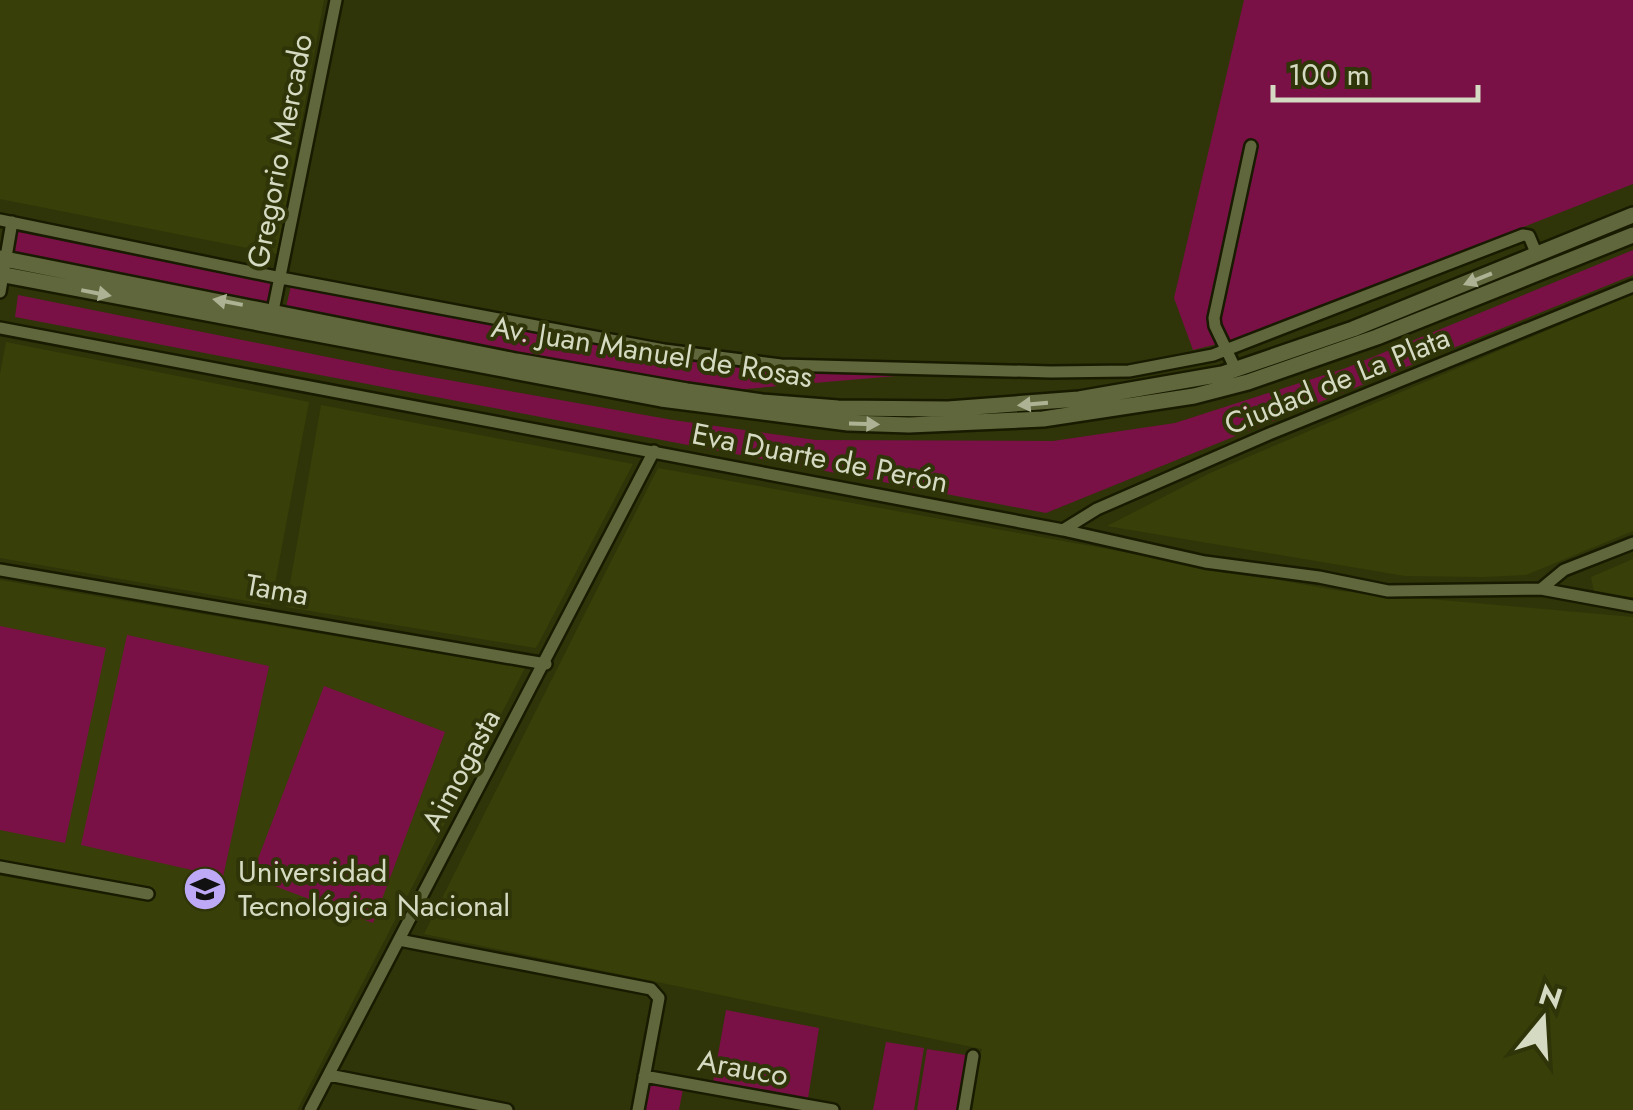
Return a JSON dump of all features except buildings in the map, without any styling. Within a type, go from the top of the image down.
[{"type":"main road","name":"Av. Juan Manuel de Rosas","points":[[2,267],[272,310],[593,376],[762,402],[838,408],[1020,405],[1136,391],[1236,370],[1352,329],[1633,215]]},
{"type":"main road","name":"Av. Juan Manuel de Rosas","points":[[2,267],[661,399],[848,423],[909,425],[1043,418],[1194,396],[1248,382],[1377,337],[1633,235]]},
{"type":"street","name":"Gregorio Mercado","points":[[272,310],[336,0]]},
{"type":"street","points":[[1236,370],[1214,318],[1251,146]]},
{"type":"street","points":[[0,292],[6,221],[281,278],[664,350],[781,364],[1130,371],[1226,350],[1523,234],[1528,236],[1537,255]]},
{"type":"street","name":"Ciudad de La Plata","points":[[1063,530],[1097,509],[1270,434],[1633,286]]},
{"type":"street","name":"Eva Duarte de Perón","points":[[0,328],[1063,530],[1205,562],[1319,577],[1388,591],[1541,590],[1633,606]]},
{"type":"street","name":"Aimogasta","points":[[310,1110],[654,451]]},
{"type":"street","points":[[1541,590],[1564,570],[1633,542]]},
{"type":"street","name":"Tama","points":[[0,570],[546,664]]},
{"type":"street","points":[[0,868],[148,894]]},
{"type":"street","points":[[399,940],[650,988],[659,998],[638,1110]]},
{"type":"street","points":[[964,1110],[973,1056]]},
{"type":"street","points":[[329,1075],[507,1110]]},
{"type":"street","name":"Arauco","points":[[644,1076],[832,1110]]},
{"type":"shaded area","points":[[0,0],[324,0],[277,254],[0,199]]},
{"type":"shaded area","points":[[1244,0],[1633,0],[1633,184],[1237,339],[1193,350],[1174,298]]},
{"type":"shaded area","points":[[18,229],[272,281],[268,303],[14,252]]},
{"type":"shaded area","points":[[1633,250],[1633,275],[1046,513],[15,317],[18,295],[392,370],[673,420],[816,440],[1053,441],[1175,423],[1346,368]]},
{"type":"shaded area","points":[[291,286],[677,359],[756,369],[896,376],[734,390],[619,375],[286,307]]},
{"type":"shaded area","points":[[1633,294],[1633,531],[1526,575],[1484,577],[1405,576],[1107,526],[1210,473]]},
{"type":"shaded area","points":[[6,342],[309,402],[271,605],[0,558],[0,374]]},
{"type":"shaded area","points":[[321,405],[633,464],[536,648],[286,607]]},
{"type":"shaded area","points":[[658,468],[1340,591],[1633,617],[1633,1110],[971,1110],[982,1049],[424,934]]},
{"type":"shaded area","points":[[1633,559],[1633,598],[1594,592],[1591,577]]},
{"type":"shaded area","name":"Universidad Tecnológica Nacional","points":[[0,580],[525,668],[297,1110],[0,1110]]},
{"type":"shaded area","points":[[0,626],[106,648],[65,843],[0,830]]},
{"type":"shaded area","points":[[127,635],[269,666],[223,877],[81,845]]},
{"type":"shaded area","points":[[324,686],[445,732],[373,923],[251,877]]},
{"type":"shaded area","points":[[726,1010],[819,1028],[807,1105],[831,1110],[796,1110],[797,1104],[712,1088]]},
{"type":"shaded area","points":[[886,1042],[924,1048],[914,1110],[873,1110]]},
{"type":"shaded area","points":[[927,1049],[966,1055],[957,1110],[917,1110]]},
{"type":"shaded area","points":[[644,1076],[684,1084],[679,1110],[639,1110]]},
{"type":"place","name":"Universidad Tecnológica Nacional","points":[[205,889]]}]
